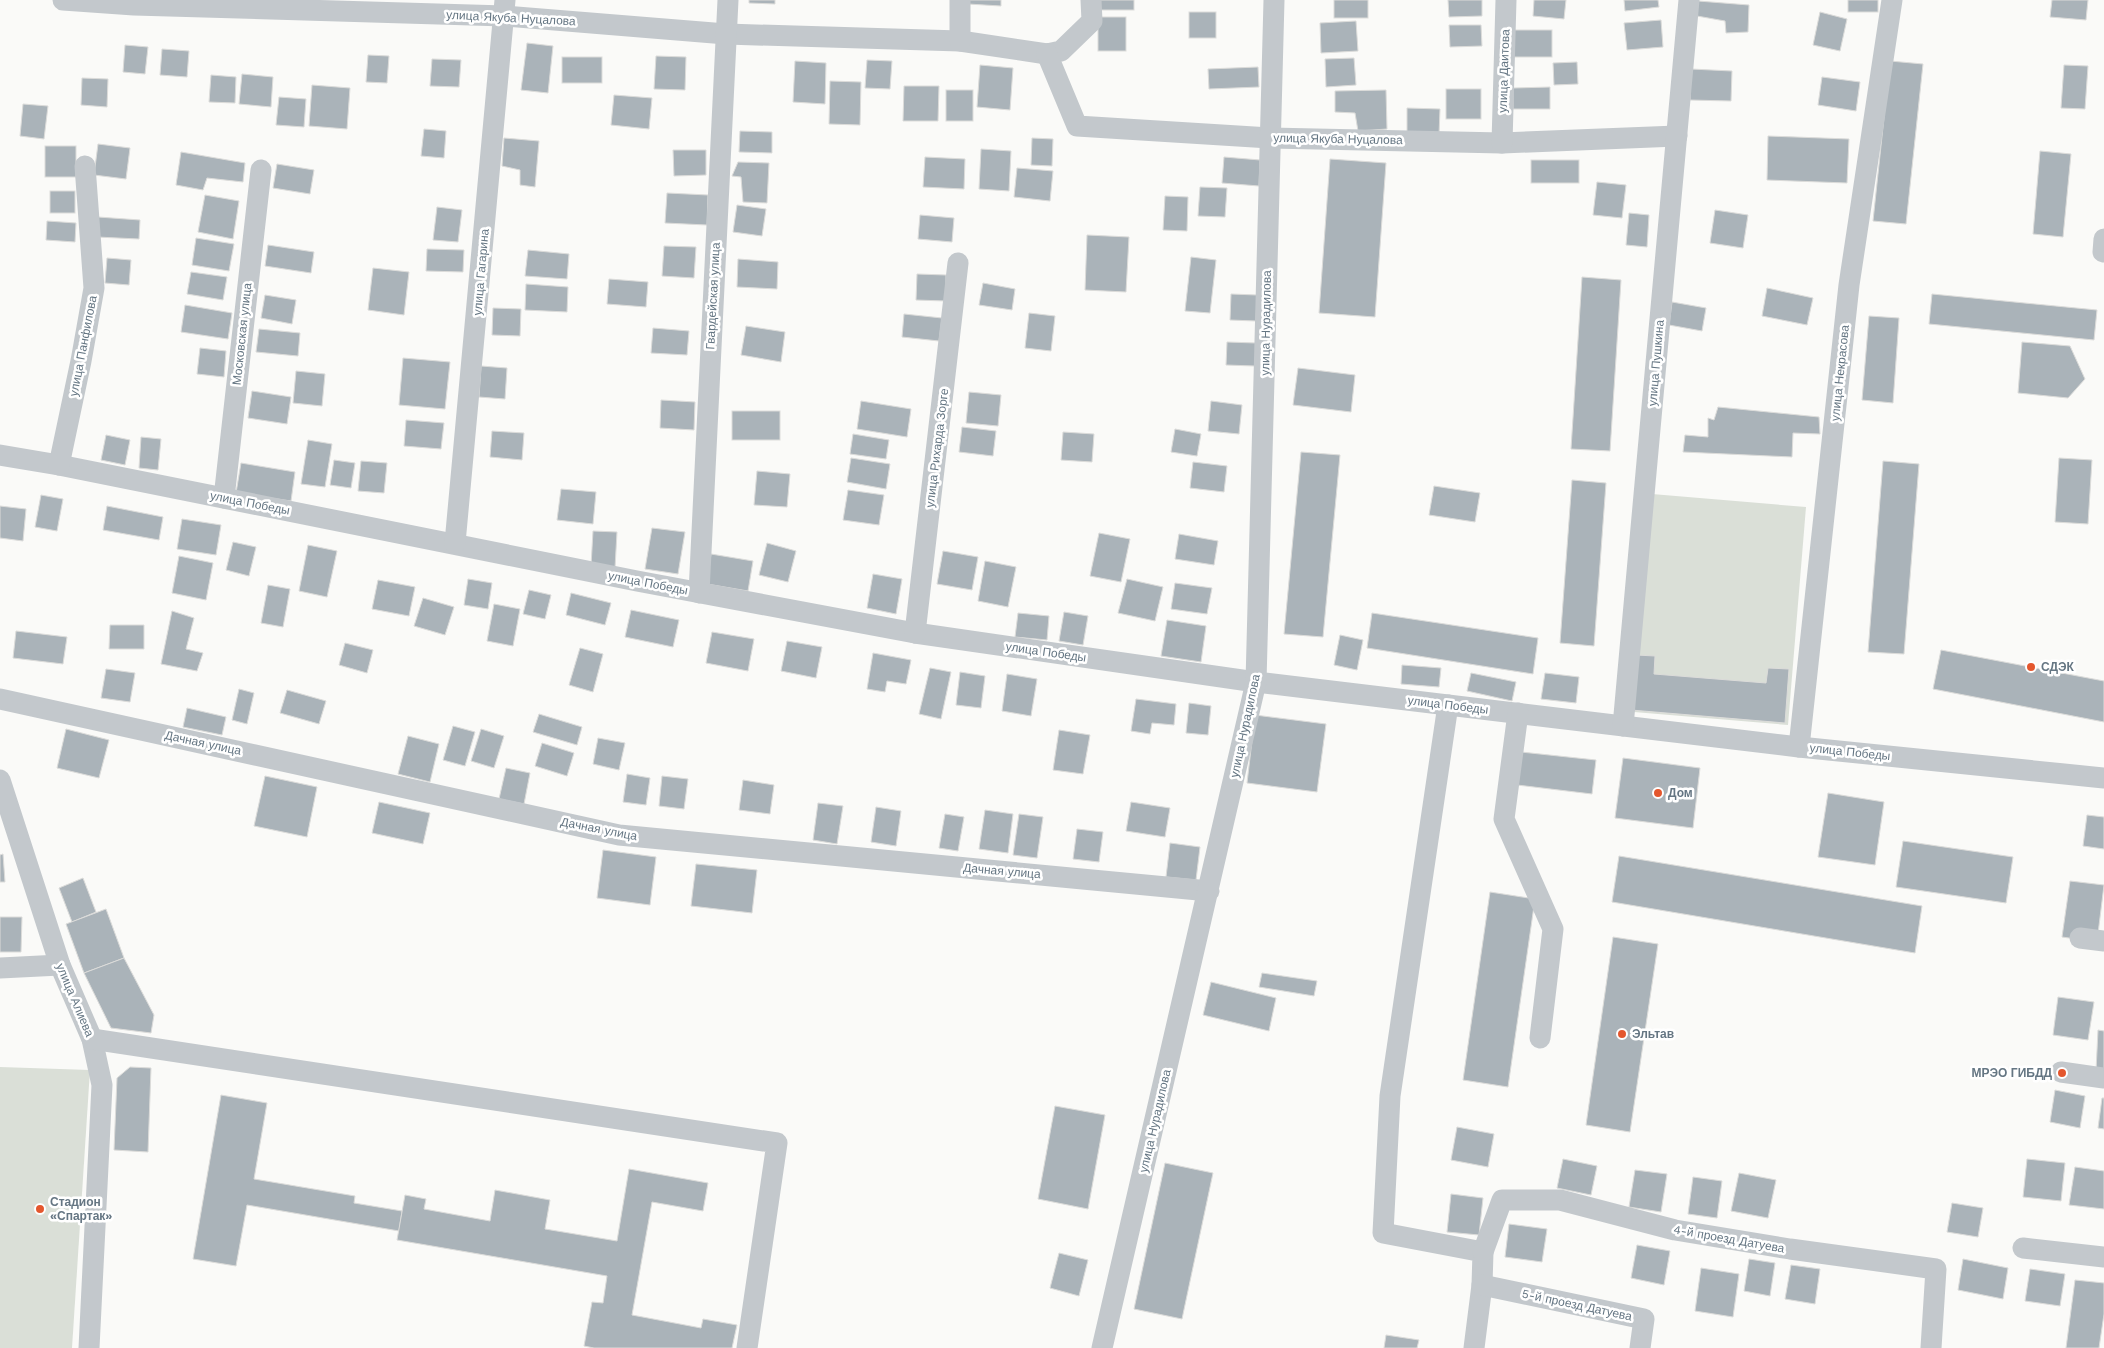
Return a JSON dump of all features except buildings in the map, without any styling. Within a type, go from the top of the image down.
[{"type":"street","name":"улица Якуба Нуцалова","points":[[63,0],[134,5],[264,4],[505,8],[726,34],[960,41],[1047,54],[1077,126],[1270,138],[1502,143],[1677,136]]},
{"type":"street","name":"Гвардейская улица","points":[[698,593],[728,0]]},
{"type":"street","points":[[960,0],[960,41]]},
{"type":"street","points":[[1047,54],[1062,51],[1092,21],[1091,0]]},
{"type":"street","name":"улица Нурадилова","points":[[1102,1348],[1256,682],[1274,0]]},
{"type":"street","name":"улица Даитова","points":[[1502,143],[1506,0]]},
{"type":"street","name":"улица Пушкина","points":[[1622,726],[1688,0]]},
{"type":"street","name":"улица Некрасова","points":[[1799,747],[1849,285],[1892,0]]},
{"type":"street","name":"улица Гагарина","points":[[455,544],[505,8]]},
{"type":"street","name":"улица Панфилова","points":[[59,465],[94,288],[85,166]]},
{"type":"street","name":"Московская улица","points":[[224,498],[261,170]]},
{"type":"street","name":"улица Рихарда Зорге","points":[[915,633],[958,263]]},
{"type":"street","name":"улица Победы","points":[[0,455],[59,465],[698,593],[915,633],[1256,682],[1799,747],[2104,778]]},
{"type":"street","name":"Дачная улица","points":[[0,698],[619,835],[1209,891]]},
{"type":"street","points":[[1448,705],[1390,1096],[1383,1233],[1483,1252],[1482,1285],[1474,1348]]},
{"type":"street","points":[[1518,713],[1504,819],[1553,929],[1540,1038]]},
{"type":"street","name":"улица Алиева","points":[[0,780],[60,965],[92,1039],[102,1085],[89,1348]]},
{"type":"street","points":[[2080,938],[2104,941]]},
{"type":"street","points":[[0,968],[60,965]]},
{"type":"street","points":[[92,1039],[776,1143],[747,1348]]},
{"type":"street","points":[[2061,1072],[2104,1078]]},
{"type":"street","name":"4-й проезд Датуева","points":[[1483,1252],[1502,1200],[1560,1200],[1675,1230],[1790,1249],[1936,1269],[1931,1348]]},
{"type":"street","points":[[2023,1248],[2104,1258]]},
{"type":"street","name":"5-й проезд Датуева","points":[[1482,1285],[1644,1319],[1640,1348]]},
{"type":"shaded area","points":[[1652,494],[1806,507],[1788,725],[1634,712]]},
{"type":"shaded area","name":"Стадион «Спартак»","points":[[0,1067],[90,1070],[72,1348],[0,1348]]},
{"type":"place","name":"СДЭК","points":[[2031,667]]},
{"type":"place","name":"Дом","points":[[1658,793]]},
{"type":"place","name":"Эльтав","points":[[1622,1034]]},
{"type":"place","name":"МРЭО ГИБДД","points":[[2062,1073]]},
{"type":"place","name":"Стадион «Спартак»","points":[[40,1209]]}]
